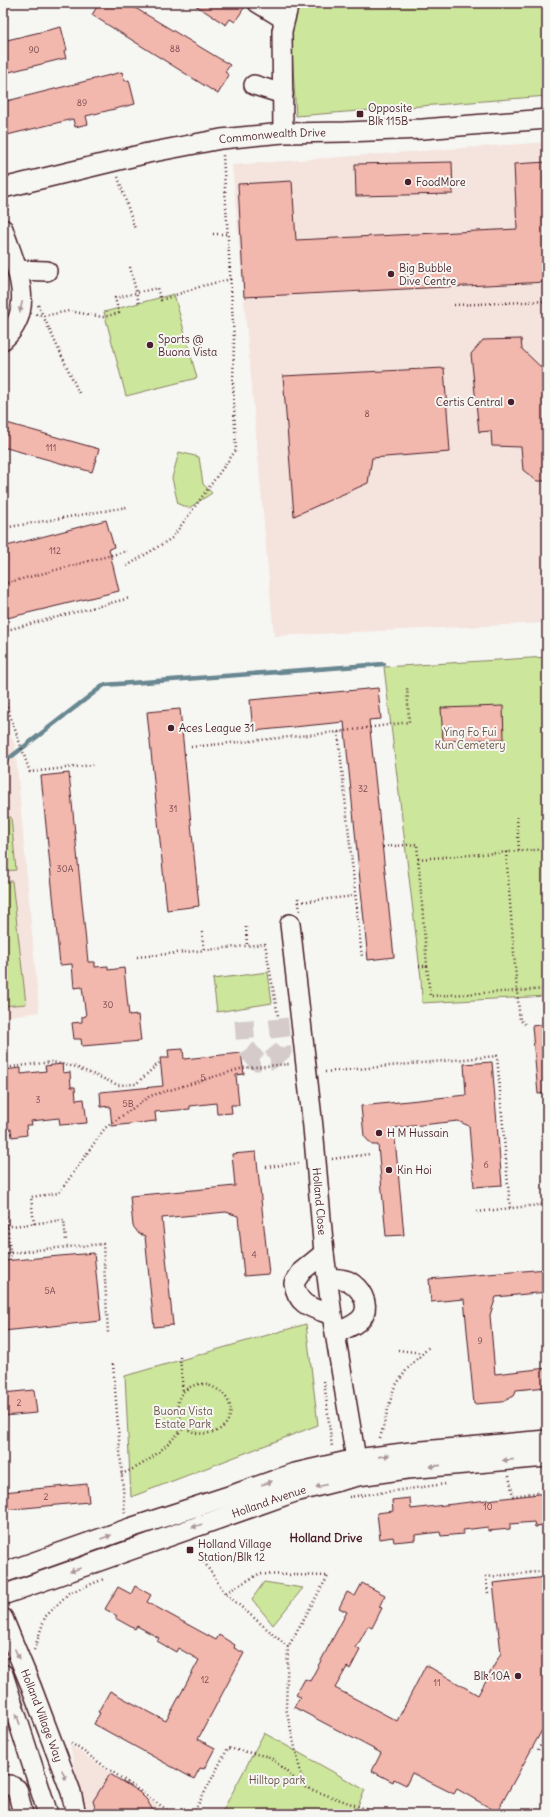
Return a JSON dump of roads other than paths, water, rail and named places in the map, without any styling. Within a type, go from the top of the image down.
[{"type":"street","points":[[258,3],[286,11],[282,31],[283,132]]},
{"type":"street","points":[[254,85],[283,94]]},
{"type":"street","name":"Commonwealth Drive","points":[[11,186],[148,153],[221,139],[283,132],[345,132],[423,129],[547,119]]},
{"type":"street","points":[[3,202],[11,186]]},
{"type":"street","points":[[3,229],[22,289],[22,301],[13,330],[3,340]]},
{"type":"street","points":[[17,270],[47,271]]},
{"type":"street","name":"Holland Close","points":[[290,924],[313,1127],[324,1253],[357,1468]]},
{"type":"street","points":[[324,1253],[302,1271],[294,1283],[295,1292],[307,1306],[334,1324],[359,1321],[364,1314],[366,1302],[359,1290],[349,1281],[328,1278]]},
{"type":"street","name":"Holland Avenue","points":[[462,1456],[547,1440]]},
{"type":"street","name":"Holland Avenue","points":[[4,1597],[295,1492],[357,1468],[411,1452],[462,1456],[547,1457]]},
{"type":"street","name":"Holland Avenue","points":[[3,1573],[130,1528],[295,1473],[357,1468]]},
{"type":"street","name":"Holland Village Way","points":[[3,1618],[31,1686],[70,1792],[76,1814]]},
{"type":"street","name":"Holland Village Way","points":[[3,1674],[48,1814]]},
{"type":"street","points":[[3,1785],[10,1785],[17,1789],[23,1814]]},
{"type":"waterway","points":[[3,763],[104,685],[384,664]]},
{"type":"tunnel","points":[[244,1020],[246,1048],[257,1061],[271,1060],[282,1051],[278,1016]]},
{"type":"place","name":"Opposite Blk 115B","points":[[360,114]]},
{"type":"place","name":"FoodMore","points":[[408,182]]},
{"type":"place","name":"Big Bubble Dive Centre","points":[[391,274]]},
{"type":"place","name":"Sports @ Buona Vista","points":[[150,345]]},
{"type":"place","name":"Certis Central","points":[[511,402]]},
{"type":"place","name":"Aces League 31","points":[[171,728]]},
{"type":"place","name":"H M Hussain","points":[[379,1133]]},
{"type":"place","name":"Kin Hoi","points":[[389,1170]]},
{"type":"place","name":"Holland Village Station/Blk 12","points":[[190,1550]]},
{"type":"place","name":"Blk 10A","points":[[518,1676]]},
{"type":"district","name":"Holland Drive","points":[[326,1538]]},
{"type":"park label","name":"Ying Fo Fui Kun Cemetery","points":[[470,738]]},
{"type":"park label","name":"Buona Vista Estate Park","points":[[183,1417]]},
{"type":"park label","name":"Hilltop park","points":[[277,1780]]}]
